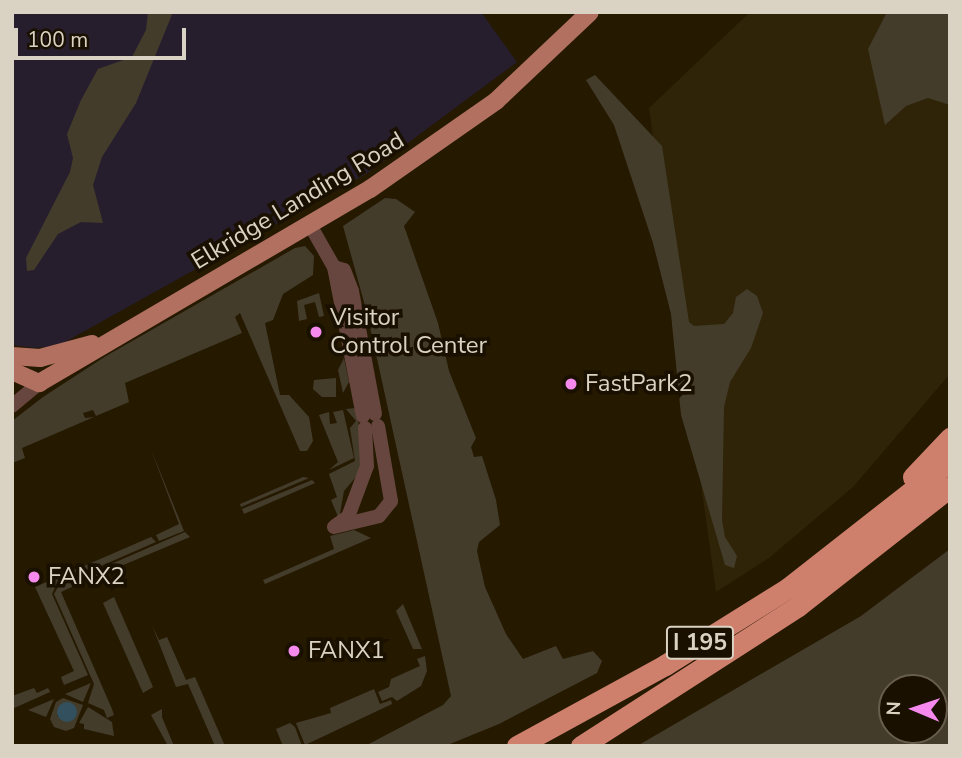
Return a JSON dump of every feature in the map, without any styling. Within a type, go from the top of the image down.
[{"type":"highway","points":[[873,525],[950,438]]},
{"type":"highway","name":"I 195","points":[[517,746],[665,665],[788,588],[873,525],[950,461]]},
{"type":"highway","name":"I 195","points":[[581,746],[798,606],[950,486]]},
{"type":"highway","points":[[925,508],[950,494]]},
{"type":"main road","name":"Elkridge Landing Road","points":[[38,383],[310,225],[434,148],[486,108],[590,12]]},
{"type":"main road","points":[[12,356],[40,358],[109,340]]},
{"type":"main road","points":[[12,371],[38,383]]},
{"type":"street","points":[[310,225],[334,267],[391,501],[379,516],[334,527],[348,517],[367,466],[370,421]]},
{"type":"street","name":"Elkridge Landing Road","points":[[12,406],[38,383]]},
{"type":"shaded area","points":[[12,12],[481,12],[517,62],[366,174],[58,346],[34,348],[12,345]]},
{"type":"shaded area","points":[[148,12],[173,12],[136,103],[102,157],[93,185],[103,223],[81,222],[58,234],[34,270],[27,271],[26,258],[70,172],[73,158],[67,134],[81,100],[98,69],[132,57],[146,30]]},
{"type":"shaded area","points":[[750,12],[950,12],[950,374],[853,487],[769,558],[716,592],[649,108]]},
{"type":"shaded area","points":[[887,12],[950,12],[950,105],[928,98],[906,106],[885,125],[868,49]]},
{"type":"shaded area","points":[[595,75],[662,146],[689,322],[694,326],[724,324],[733,313],[736,297],[747,289],[757,296],[763,313],[751,348],[730,382],[724,407],[722,520],[725,537],[737,556],[734,568],[725,565],[681,415],[671,314],[653,243],[614,125],[586,80]]},
{"type":"shaded area","points":[[385,198],[396,199],[415,212],[404,226],[438,323],[449,371],[476,438],[471,447],[474,457],[482,456],[496,500],[500,525],[479,542],[477,551],[485,587],[506,634],[523,659],[556,646],[563,659],[593,651],[602,661],[597,673],[499,724],[445,746],[365,746],[443,705],[451,696],[367,313],[343,226]]},
{"type":"shaded area","points":[[305,246],[314,256],[313,275],[283,294],[273,320],[265,323],[280,395],[289,395],[309,417],[313,441],[307,451],[300,451],[240,313],[235,317],[242,333],[125,383],[129,402],[96,416],[93,410],[83,413],[85,418],[94,417],[22,448],[25,458],[12,463],[12,421],[43,397],[106,356],[295,248]]},
{"type":"shaded area","points":[[319,293],[324,316],[319,317],[315,302],[304,305],[307,319],[299,321],[297,301]]},
{"type":"shaded area","points":[[344,358],[349,382],[343,393],[338,370]]},
{"type":"shaded area","points":[[336,378],[336,397],[322,397],[313,389],[314,380]]},
{"type":"shaded area","points":[[356,408],[364,455],[360,472],[344,491],[339,519],[331,500],[337,497],[329,474],[355,461],[350,428],[356,421],[346,409]]},
{"type":"shaded area","points":[[343,410],[354,458],[329,470],[338,462],[319,415],[329,412],[330,424],[337,423],[333,412]]},
{"type":"shaded area","points":[[150,447],[184,531],[159,541],[156,535],[179,524]]},
{"type":"shaded area","points":[[303,477],[309,478],[241,507],[240,504]]},
{"type":"shaded area","points":[[312,480],[315,483],[244,514],[242,509]]},
{"type":"shaded area","points":[[354,530],[371,538],[265,584],[263,580],[334,549],[330,536]]},
{"type":"shaded area","points":[[185,532],[190,537],[90,579],[88,574]]},
{"type":"shaded area","points":[[151,537],[156,542],[87,572],[84,566]]},
{"type":"shaded area","points":[[950,549],[950,746],[637,746],[861,616]]},
{"type":"shaded area","points":[[79,568],[84,574],[56,585],[52,594],[88,675],[64,685],[61,677],[74,671],[35,587]]},
{"type":"shaded area","points":[[85,575],[87,580],[61,592],[112,709],[114,715],[107,718],[104,710],[88,703],[94,684],[54,594],[58,587]]},
{"type":"shaded area","points":[[114,597],[153,687],[143,693],[103,603]]},
{"type":"shaded area","points":[[403,604],[422,649],[413,649],[396,611]]},
{"type":"shaded area","points":[[152,625],[159,640],[167,637],[186,680],[195,677],[225,746],[215,746],[188,684],[176,687]]},
{"type":"shaded area","points":[[425,656],[427,671],[421,686],[397,701],[392,697],[382,701],[378,692],[389,687],[391,679],[420,666],[417,659]]},
{"type":"shaded area","points":[[91,683],[83,702],[65,694]]},
{"type":"shaded area","points":[[34,688],[37,693],[48,688],[50,692],[12,709],[12,696]]},
{"type":"shaded area","points":[[374,689],[380,704],[391,700],[392,704],[305,745],[296,723],[331,713],[330,708]]},
{"type":"shaded area","points":[[63,698],[83,705],[74,728],[66,731],[54,727],[50,719],[56,702]],"holes":[[[64,703],[73,705],[69,721],[57,716]]]},
{"type":"shaded area","points":[[54,699],[46,717],[28,710]]},
{"type":"shaded area","points":[[88,707],[112,722],[114,736],[84,729],[84,724],[79,723]]},
{"type":"shaded area","points":[[162,709],[162,717],[174,746],[168,746],[151,715]]},
{"type":"shaded area","points":[[290,723],[295,727],[302,746],[283,746],[276,729]]},
{"type":"water","points":[[67,702],[74,705],[77,712],[74,719],[67,722],[60,719],[57,712],[60,705]]},
{"type":"place","name":"Visitor Control Center","points":[[316,332]]},
{"type":"place","name":"FastPark2","points":[[571,384]]},
{"type":"place","name":"FANX2","points":[[34,577]]},
{"type":"place","name":"FANX1","points":[[294,651]]}]
